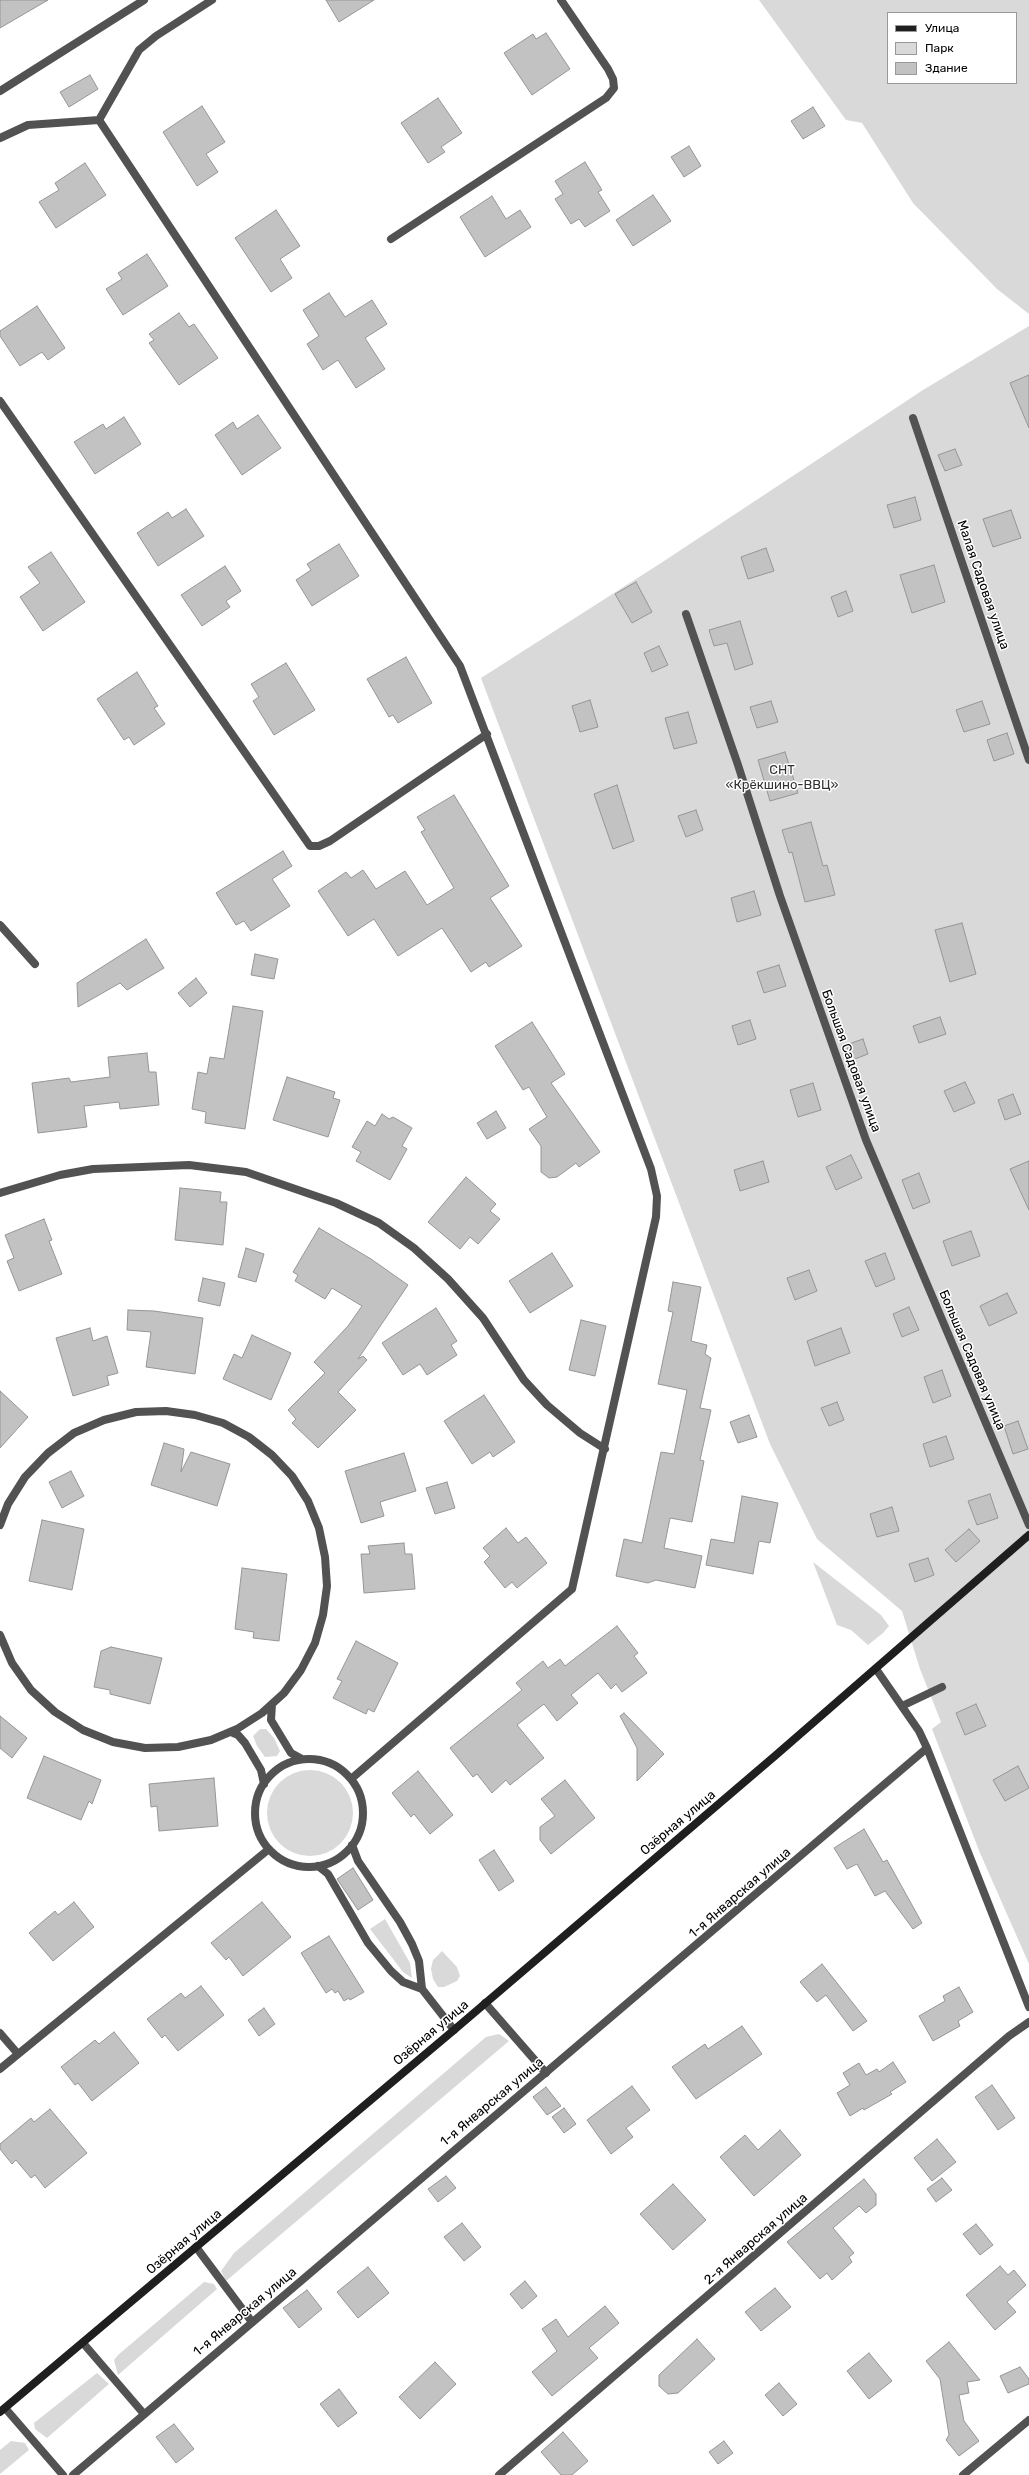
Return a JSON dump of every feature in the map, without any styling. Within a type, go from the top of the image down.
[{"type":"main road","name":"Озёрная улица","points":[[2,2410],[454,2030],[876,1669],[1029,1535]]},
{"type":"street","points":[[0,91],[144,0]]},
{"type":"street","points":[[99,120],[139,50],[156,36],[212,0]]},
{"type":"street","points":[[391,239],[606,98],[614,88],[613,79],[608,69],[561,0]]},
{"type":"street","points":[[0,138],[28,125],[99,120]]},
{"type":"street","points":[[99,120],[460,666],[651,1169],[657,1196],[656,1217],[605,1449],[572,1589],[351,1779]]},
{"type":"street","points":[[0,401],[310,846],[319,846],[330,841],[487,734]]},
{"type":"street","name":"Малая Садовая улица","points":[[913,418],[1029,760]]},
{"type":"street","name":"Большая Садовая улица","points":[[686,614],[738,765],[780,896],[866,1140],[1029,1525]]},
{"type":"street","points":[[0,925],[35,964]]},
{"type":"street","points":[[0,1193],[60,1175],[93,1168],[189,1166],[246,1172],[336,1203],[379,1223],[414,1248],[448,1279],[483,1318],[524,1380],[538,1395],[580,1433],[605,1449]]},
{"type":"street","points":[[0,1525],[8,1504],[25,1477],[48,1453],[74,1433],[104,1420],[136,1412],[166,1411],[194,1415],[222,1423],[249,1437],[272,1455],[292,1476],[304,1495],[319,1528],[326,1557],[327,1586],[324,1615],[315,1643],[301,1670],[284,1693],[262,1713],[231,1732],[210,1740],[178,1747],[146,1748],[113,1742],[83,1730],[55,1712],[31,1690],[12,1663],[0,1635]]},
{"type":"street","points":[[876,1669],[902,1706],[927,1748],[1029,2007]]},
{"type":"street","points":[[902,1706],[942,1687]]},
{"type":"street","points":[[272,1704],[271,1720],[290,1753],[303,1759],[329,1763],[351,1779],[358,1791],[362,1805],[363,1819],[359,1833],[352,1846],[337,1859],[318,1866],[292,1864],[279,1858],[269,1849],[259,1831],[255,1811],[264,1784],[280,1767],[303,1759]]},
{"type":"street","points":[[231,1732],[238,1735],[245,1743],[261,1770],[264,1784]]},
{"type":"street","name":"1-я Январская улица","points":[[73,2475],[927,1748]]},
{"type":"street","points":[[352,1846],[358,1861],[400,1922],[412,1944],[419,1961],[422,1989],[454,2030]]},
{"type":"street","points":[[0,2069],[269,1849]]},
{"type":"street","points":[[318,1866],[328,1874],[368,1943],[391,1971],[402,1982],[422,1989]]},
{"type":"street","points":[[485,2003],[546,2073]]},
{"type":"street","name":"2-я Январская улица","points":[[499,2475],[1009,2036],[1029,2022]]},
{"type":"street","points":[[0,2033],[18,2054]]},
{"type":"street","points":[[196,2247],[252,2322]]},
{"type":"street","points":[[83,2343],[144,2414]]},
{"type":"street","points":[[2,2410],[63,2475]]},
{"type":"street","points":[[963,2475],[1029,2420]]},
{"type":"green space","points":[[759,0],[1029,0],[1029,314],[997,289],[913,203],[862,123],[846,120]]},
{"type":"green space","name":"СНТ «Крёкшино-ВВЦ»","points":[[1029,326],[1029,1964],[980,1853],[932,1729],[941,1722],[920,1669],[902,1611],[817,1539],[770,1444],[481,678],[661,563],[923,390]]},
{"type":"green space","points":[[813,1562],[881,1615],[889,1626],[883,1633],[868,1645],[851,1630],[837,1625]]},
{"type":"green space","points":[[260,1729],[266,1729],[274,1738],[280,1751],[277,1756],[265,1757],[257,1746],[253,1736]]},
{"type":"green space","points":[[302,1770],[318,1770],[327,1773],[341,1782],[350,1796],[353,1805],[353,1821],[350,1830],[341,1844],[327,1853],[318,1856],[302,1856],[286,1849],[279,1844],[274,1837],[267,1821],[267,1805],[274,1789],[279,1782],[286,1777]]},
{"type":"green space","points":[[385,1919],[410,1963],[412,1978],[403,1972],[370,1929]]},
{"type":"green space","points":[[442,1951],[457,1967],[460,1976],[457,1981],[444,1987],[438,1987],[433,1979],[431,1969],[433,1960]]},
{"type":"green space","points":[[499,2034],[509,2041],[226,2281],[221,2271],[234,2253],[486,2037]]},
{"type":"green space","points":[[204,2282],[214,2284],[217,2289],[118,2375],[114,2360],[118,2355]]},
{"type":"green space","points":[[97,2373],[109,2384],[47,2438],[35,2429],[34,2423]]},
{"type":"green space","points":[[11,2441],[25,2443],[29,2450],[0,2474],[0,2450]]},
{"type":"building","points":[[0,0],[48,0],[0,28]]},
{"type":"building","points":[[326,0],[374,0],[339,22]]},
{"type":"building","points":[[546,33],[570,69],[532,95],[504,53],[533,34],[536,39]]},
{"type":"building","points":[[90,75],[98,89],[69,107],[60,92]]},
{"type":"building","points":[[438,98],[462,133],[441,147],[445,152],[428,163],[401,123]]},
{"type":"building","points":[[202,106],[225,142],[206,154],[218,172],[197,186],[163,132]]},
{"type":"building","points":[[813,107],[825,126],[803,139],[791,121]]},
{"type":"building","points":[[689,146],[701,166],[684,177],[671,157]]},
{"type":"building","points":[[585,162],[602,190],[598,192],[610,211],[585,227],[579,219],[571,224],[555,199],[563,194],[555,181]]},
{"type":"building","points":[[85,163],[106,195],[56,228],[39,202],[59,190],[55,183]]},
{"type":"building","points":[[653,195],[671,221],[633,246],[616,220]]},
{"type":"building","points":[[492,196],[506,219],[520,210],[531,227],[485,257],[460,217]]},
{"type":"building","points":[[276,210],[300,246],[280,259],[292,278],[271,292],[235,238]]},
{"type":"building","points":[[147,254],[168,286],[123,315],[106,289],[122,279],[118,273]]},
{"type":"building","points":[[329,293],[345,317],[372,300],[387,324],[365,338],[385,369],[356,388],[338,360],[323,370],[307,344],[319,336],[303,310]]},
{"type":"building","points":[[37,306],[65,348],[48,360],[42,352],[20,366],[0,336],[0,331]]},
{"type":"building","points":[[179,313],[189,327],[194,324],[218,358],[179,385],[149,343],[154,340],[149,334]]},
{"type":"building","points":[[1029,375],[1029,428],[1010,383]]},
{"type":"building","points":[[258,415],[281,448],[242,475],[215,435],[233,422],[237,429]]},
{"type":"building","points":[[124,417],[141,444],[95,474],[74,442],[103,424],[106,429]]},
{"type":"building","points":[[955,449],[962,465],[945,471],[938,455]]},
{"type":"building","points":[[915,497],[921,520],[894,528],[887,505]]},
{"type":"building","points":[[186,509],[204,536],[158,566],[137,533],[168,512],[172,518]]},
{"type":"building","points":[[1011,510],[1021,538],[993,547],[983,519]]},
{"type":"building","points":[[339,544],[359,576],[312,606],[296,580],[311,570],[307,564]]},
{"type":"building","points":[[766,548],[774,571],[748,579],[741,557]]},
{"type":"building","points":[[51,552],[85,602],[43,631],[20,597],[40,583],[28,567]]},
{"type":"building","points":[[934,565],[945,602],[912,613],[900,575]]},
{"type":"building","points":[[225,566],[241,591],[226,601],[230,607],[202,626],[181,595]]},
{"type":"building","points":[[636,582],[652,612],[632,623],[615,594]]},
{"type":"building","points":[[846,591],[853,611],[838,617],[831,597]]},
{"type":"building","points":[[740,621],[753,664],[735,670],[727,643],[714,646],[709,630]]},
{"type":"building","points":[[659,646],[668,665],[652,672],[644,653]]},
{"type":"building","points":[[406,657],[432,703],[398,723],[393,715],[389,717],[367,679]]},
{"type":"building","points":[[286,663],[315,710],[274,735],[253,701],[259,697],[251,684]]},
{"type":"building","points":[[137,672],[158,706],[154,708],[165,724],[134,745],[129,737],[124,740],[97,699]]},
{"type":"building","points":[[590,700],[598,727],[580,732],[572,706]]},
{"type":"building","points":[[771,701],[778,722],[757,728],[750,707]]},
{"type":"building","points":[[982,701],[990,724],[964,732],[956,710]]},
{"type":"building","points":[[688,712],[697,743],[674,749],[665,718]]},
{"type":"building","points":[[1007,733],[1014,754],[994,761],[987,740]]},
{"type":"building","points":[[785,752],[798,793],[770,801],[758,760]]},
{"type":"building","points":[[617,785],[634,841],[613,849],[594,794]]},
{"type":"building","points":[[454,795],[509,886],[490,898],[522,946],[489,967],[486,962],[471,972],[442,928],[398,956],[374,919],[348,936],[318,891],[346,872],[351,878],[363,870],[376,889],[405,871],[427,905],[454,888],[421,832],[425,830],[417,817]]},
{"type":"building","points":[[696,810],[703,830],[686,837],[678,816]]},
{"type":"building","points":[[811,822],[823,866],[827,865],[835,895],[805,902],[792,852],[789,853],[782,830]]},
{"type":"building","points":[[283,851],[292,866],[272,879],[290,906],[251,931],[244,921],[236,925],[216,893]]},
{"type":"building","points":[[754,891],[761,915],[737,922],[731,898]]},
{"type":"building","points":[[962,923],[976,974],[950,982],[935,930]]},
{"type":"building","points":[[146,939],[164,968],[127,990],[120,983],[78,1007],[77,983]]},
{"type":"building","points":[[255,954],[278,959],[274,979],[251,975]]},
{"type":"building","points":[[779,965],[786,986],[764,993],[757,972]]},
{"type":"building","points":[[196,978],[207,993],[190,1007],[178,993]]},
{"type":"building","points":[[233,1006],[263,1011],[245,1129],[205,1123],[206,1112],[192,1109],[198,1072],[207,1074],[210,1057],[224,1059]]},
{"type":"building","points":[[940,1017],[946,1034],[919,1043],[913,1026]]},
{"type":"building","points":[[750,1020],[756,1039],[738,1045],[732,1026]]},
{"type":"building","points":[[532,1022],[565,1074],[551,1083],[600,1152],[579,1167],[576,1163],[557,1177],[549,1178],[541,1172],[541,1146],[529,1129],[547,1117],[529,1087],[523,1090],[495,1046]]},
{"type":"building","points":[[863,1039],[868,1054],[852,1060],[846,1045]]},
{"type":"building","points":[[147,1053],[149,1072],[156,1072],[159,1105],[120,1109],[119,1102],[84,1106],[87,1127],[38,1133],[32,1083],[69,1078],[71,1082],[110,1077],[108,1057]]},
{"type":"building","points":[[287,1077],[335,1092],[333,1098],[340,1100],[328,1137],[273,1120]]},
{"type":"building","points":[[965,1082],[975,1103],[954,1112],[944,1091]]},
{"type":"building","points":[[813,1083],[821,1110],[798,1117],[790,1090]]},
{"type":"building","points":[[1013,1094],[1021,1114],[1005,1120],[998,1100]]},
{"type":"building","points":[[496,1111],[506,1128],[487,1139],[477,1123]]},
{"type":"building","points":[[382,1114],[389,1119],[393,1117],[412,1128],[402,1146],[407,1149],[390,1180],[356,1161],[361,1152],[352,1147],[367,1121],[375,1126]]},
{"type":"building","points":[[851,1155],[862,1178],[836,1190],[826,1167]]},
{"type":"building","points":[[763,1161],[769,1182],[740,1191],[734,1170]]},
{"type":"building","points":[[1029,1161],[1029,1210],[1010,1169]]},
{"type":"building","points":[[919,1173],[930,1202],[913,1209],[902,1180]]},
{"type":"building","points":[[466,1177],[496,1204],[490,1211],[500,1219],[478,1244],[470,1237],[460,1249],[428,1222]]},
{"type":"building","points":[[180,1188],[221,1192],[220,1202],[227,1202],[223,1245],[175,1240]]},
{"type":"building","points":[[44,1219],[52,1240],[49,1241],[62,1274],[19,1291],[7,1261],[14,1258],[5,1235]]},
{"type":"building","points":[[319,1228],[371,1259],[408,1285],[358,1359],[363,1356],[367,1360],[338,1392],[356,1410],[318,1448],[292,1423],[296,1419],[288,1410],[325,1373],[314,1362],[348,1326],[362,1306],[332,1288],[325,1299],[295,1281],[298,1275],[293,1272]]},
{"type":"building","points":[[971,1231],[980,1256],[952,1266],[943,1241]]},
{"type":"building","points":[[246,1248],[264,1254],[256,1282],[238,1277]]},
{"type":"building","points":[[552,1253],[573,1286],[530,1313],[509,1281]]},
{"type":"building","points":[[885,1253],[895,1279],[876,1287],[865,1261]]},
{"type":"building","points":[[809,1270],[817,1291],[795,1300],[787,1278]]},
{"type":"building","points":[[203,1278],[225,1283],[220,1306],[198,1301]]},
{"type":"building","points":[[673,1282],[701,1287],[691,1341],[707,1345],[705,1354],[711,1358],[700,1408],[711,1410],[700,1460],[704,1461],[692,1522],[670,1518],[664,1548],[702,1556],[695,1588],[656,1580],[648,1583],[616,1576],[624,1539],[642,1543],[661,1452],[674,1454],[687,1390],[658,1384],[673,1312],[668,1311]]},
{"type":"building","points":[[1007,1293],[1017,1313],[989,1326],[980,1306]]},
{"type":"building","points":[[909,1307],[919,1330],[902,1337],[893,1314]]},
{"type":"building","points":[[436,1308],[457,1341],[451,1345],[457,1355],[427,1375],[420,1364],[403,1375],[382,1343]]},
{"type":"building","points":[[128,1310],[154,1311],[203,1318],[195,1374],[146,1367],[151,1332],[127,1330]]},
{"type":"building","points":[[581,1320],[606,1326],[595,1376],[569,1370]]},
{"type":"building","points":[[90,1328],[93,1341],[107,1336],[118,1373],[107,1376],[109,1385],[73,1396],[56,1338]]},
{"type":"building","points":[[841,1328],[850,1353],[815,1366],[807,1341]]},
{"type":"building","points":[[252,1335],[291,1353],[271,1400],[223,1379],[234,1354],[242,1358]]},
{"type":"building","points":[[942,1370],[951,1396],[933,1403],[924,1377]]},
{"type":"building","points":[[0,1391],[28,1417],[0,1448]]},
{"type":"building","points":[[484,1395],[515,1442],[493,1457],[490,1452],[472,1464],[444,1421]]},
{"type":"building","points":[[837,1402],[844,1420],[829,1426],[821,1408]]},
{"type":"building","points":[[749,1415],[757,1437],[738,1443],[730,1422]]},
{"type":"building","points":[[1018,1421],[1028,1449],[1013,1454],[1004,1426]]},
{"type":"building","points":[[946,1436],[954,1459],[930,1467],[923,1444]]},
{"type":"building","points":[[164,1443],[184,1449],[181,1472],[191,1452],[230,1464],[217,1506],[151,1485]]},
{"type":"building","points":[[404,1453],[416,1491],[380,1502],[384,1516],[361,1523],[345,1471]]},
{"type":"building","points":[[71,1471],[84,1496],[62,1508],[49,1482]]},
{"type":"building","points":[[447,1482],[455,1508],[435,1514],[426,1488]]},
{"type":"building","points":[[990,1494],[998,1518],[977,1525],[968,1501]]},
{"type":"building","points":[[742,1496],[778,1503],[770,1543],[759,1541],[753,1574],[706,1565],[711,1539],[734,1543]]},
{"type":"building","points":[[892,1507],[899,1531],[877,1537],[870,1514]]},
{"type":"building","points":[[42,1520],[84,1529],[72,1590],[29,1581]]},
{"type":"building","points":[[506,1528],[518,1543],[526,1537],[547,1563],[517,1588],[512,1582],[505,1588],[484,1562],[490,1556],[483,1548]]},
{"type":"building","points":[[969,1529],[980,1541],[956,1562],[945,1550]]},
{"type":"building","points":[[404,1543],[405,1554],[412,1554],[415,1589],[364,1593],[361,1554],[370,1554],[368,1546]]},
{"type":"building","points":[[928,1558],[934,1575],[915,1582],[909,1564]]},
{"type":"building","points":[[242,1568],[287,1574],[279,1641],[253,1638],[254,1632],[235,1629]]},
{"type":"building","points":[[617,1626],[638,1653],[634,1656],[647,1673],[622,1692],[616,1684],[611,1689],[598,1673],[571,1695],[578,1703],[557,1721],[544,1704],[517,1725],[544,1758],[510,1785],[506,1780],[492,1793],[477,1774],[473,1777],[450,1748],[522,1690],[516,1683],[543,1661],[548,1668],[560,1659],[565,1666]]},
{"type":"building","points":[[356,1641],[398,1663],[374,1712],[368,1709],[366,1714],[333,1698],[342,1681],[337,1679]]},
{"type":"building","points":[[111,1647],[162,1658],[150,1704],[110,1694],[110,1690],[94,1687],[101,1651]]},
{"type":"building","points":[[976,1704],[986,1726],[965,1735],[956,1713]]},
{"type":"building","points":[[624,1713],[664,1754],[637,1781],[637,1748],[620,1716]]},
{"type":"building","points":[[0,1716],[27,1738],[12,1758],[0,1748]]},
{"type":"building","points":[[44,1756],[101,1780],[92,1804],[89,1801],[81,1820],[27,1798]]},
{"type":"building","points":[[1018,1766],[1029,1788],[1005,1801],[993,1780]]},
{"type":"building","points":[[418,1771],[453,1815],[430,1834],[414,1814],[411,1817],[392,1793]]},
{"type":"building","points":[[214,1778],[218,1826],[159,1831],[157,1806],[151,1807],[149,1784]]},
{"type":"building","points":[[565,1780],[595,1818],[551,1854],[540,1840],[540,1827],[555,1816],[541,1799]]},
{"type":"building","points":[[864,1829],[883,1862],[887,1860],[922,1923],[913,1929],[885,1891],[875,1896],[857,1864],[847,1869],[834,1848]]},
{"type":"building","points":[[494,1850],[514,1881],[499,1891],[479,1860]]},
{"type":"building","points":[[353,1868],[373,1900],[358,1910],[337,1879]]},
{"type":"building","points":[[74,1902],[94,1927],[53,1961],[29,1933],[55,1911],[58,1915]]},
{"type":"building","points":[[262,1902],[291,1937],[243,1976],[229,1957],[226,1960],[211,1943]]},
{"type":"building","points":[[329,1936],[364,1992],[350,2000],[349,1998],[344,2001],[338,1991],[335,1993],[332,1989],[326,1993],[301,1953]]},
{"type":"building","points":[[822,1964],[867,2021],[853,2031],[826,1995],[817,2002],[800,1982]]},
{"type":"building","points":[[201,1986],[224,2015],[178,2051],[165,2035],[162,2038],[147,2019],[181,1993],[185,1998]]},
{"type":"building","points":[[959,1987],[973,2012],[958,2021],[960,2026],[933,2041],[919,2016],[945,2001],[943,1996]]},
{"type":"building","points":[[264,2008],[275,2024],[259,2036],[248,2020]]},
{"type":"building","points":[[742,2026],[762,2054],[696,2099],[672,2067],[705,2044],[708,2049]]},
{"type":"building","points":[[114,2032],[139,2063],[92,2101],[78,2083],[75,2085],[61,2067],[95,2040],[99,2044]]},
{"type":"building","points":[[893,2062],[906,2082],[890,2092],[892,2094],[850,2116],[837,2093],[850,2085],[843,2073],[859,2063],[866,2075],[877,2069],[879,2072]]},
{"type":"building","points":[[992,2085],[1015,2118],[998,2130],[975,2097]]},
{"type":"building","points":[[632,2086],[650,2110],[626,2128],[633,2137],[611,2154],[587,2120]]},
{"type":"building","points":[[546,2087],[561,2106],[547,2115],[533,2097]]},
{"type":"building","points":[[564,2108],[576,2124],[564,2133],[552,2117]]},
{"type":"building","points":[[50,2109],[87,2153],[45,2188],[35,2175],[31,2178],[16,2160],[12,2164],[0,2149],[0,2144],[31,2118],[34,2122]]},
{"type":"building","points":[[780,2130],[801,2155],[754,2196],[720,2157],[745,2135],[758,2150]]},
{"type":"building","points":[[937,2139],[956,2162],[932,2181],[914,2158]]},
{"type":"building","points":[[446,2176],[456,2188],[438,2202],[428,2189]]},
{"type":"building","points":[[942,2178],[952,2190],[936,2202],[927,2189]]},
{"type":"building","points":[[864,2179],[876,2194],[876,2205],[866,2213],[859,2206],[833,2228],[854,2253],[849,2257],[852,2262],[832,2280],[827,2273],[820,2279],[787,2242]]},
{"type":"building","points":[[673,2184],[706,2220],[673,2250],[640,2214]]},
{"type":"building","points":[[462,2223],[481,2247],[464,2261],[444,2237]]},
{"type":"building","points":[[976,2224],[993,2245],[980,2255],[963,2234]]},
{"type":"building","points":[[1000,2266],[1008,2275],[1014,2270],[1026,2285],[1007,2302],[1016,2312],[995,2330],[966,2295]]},
{"type":"building","points":[[368,2267],[389,2293],[358,2318],[337,2292]]},
{"type":"building","points":[[525,2281],[537,2296],[522,2309],[510,2294]]},
{"type":"building","points":[[775,2288],[791,2307],[761,2331],[745,2312]]},
{"type":"building","points":[[307,2290],[322,2309],[299,2328],[283,2308]]},
{"type":"building","points":[[605,2306],[619,2323],[589,2348],[598,2358],[552,2396],[532,2372],[557,2351],[542,2329],[556,2319],[568,2337]]},
{"type":"building","points":[[697,2339],[715,2359],[678,2393],[668,2394],[659,2386],[659,2375]]},
{"type":"building","points":[[949,2342],[980,2380],[967,2382],[969,2393],[959,2395],[964,2421],[979,2441],[959,2456],[946,2440],[949,2435],[940,2379],[926,2361]]},
{"type":"building","points":[[869,2353],[892,2381],[869,2399],[847,2371]]},
{"type":"building","points":[[435,2362],[456,2384],[420,2419],[399,2397]]},
{"type":"building","points":[[1020,2367],[1029,2379],[1029,2384],[1008,2393],[1000,2376]]},
{"type":"building","points":[[779,2383],[797,2404],[783,2416],[765,2395]]},
{"type":"building","points":[[339,2389],[357,2413],[338,2427],[320,2404]]},
{"type":"building","points":[[174,2424],[194,2449],[176,2463],[156,2437]]},
{"type":"building","points":[[563,2432],[588,2461],[572,2475],[561,2475],[541,2452]]},
{"type":"building","points":[[724,2441],[733,2453],[718,2464],[709,2452]]}]
